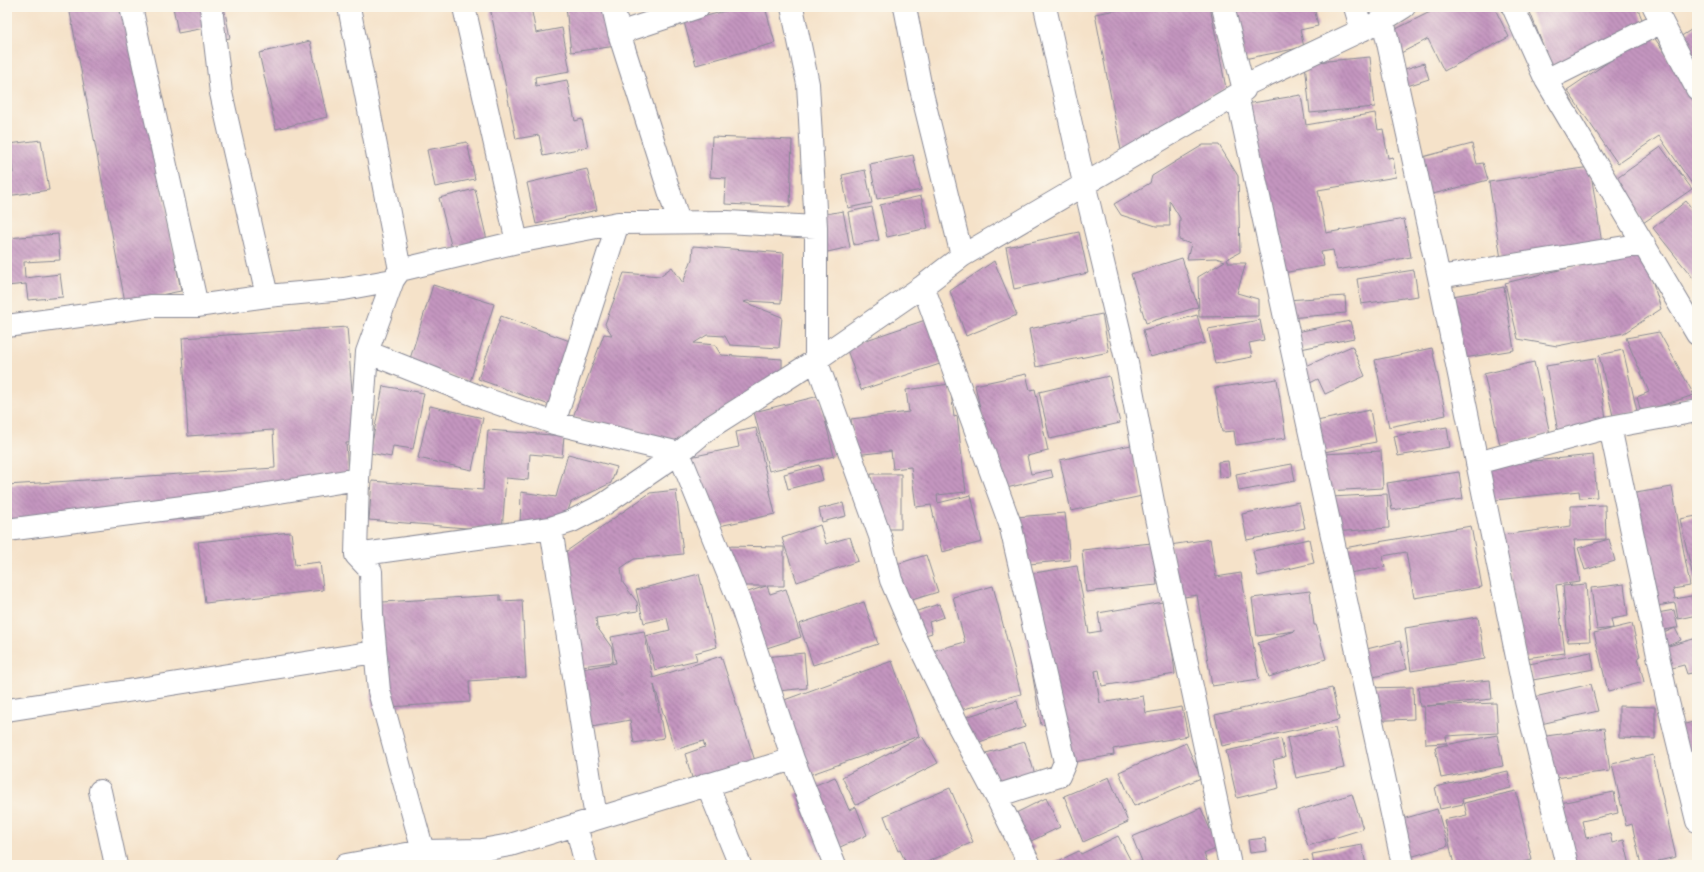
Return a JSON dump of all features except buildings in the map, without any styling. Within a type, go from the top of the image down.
[{"type":"street","points":[[131,7],[197,306]]},
{"type":"street","points":[[211,7],[221,93],[267,296]]},
{"type":"street","points":[[348,7],[397,275],[368,352],[358,478],[356,555],[371,571],[372,615],[379,691],[423,851]]},
{"type":"street","points":[[464,7],[517,242]]},
{"type":"street","points":[[613,7],[619,33],[680,222]]},
{"type":"street","points":[[619,33],[698,7]]},
{"type":"street","points":[[792,7],[808,84],[816,227],[816,360],[880,536],[891,580],[958,726],[996,796],[1030,865]]},
{"type":"street","points":[[905,7],[921,88],[962,256]]},
{"type":"street","points":[[1045,7],[1084,183],[1127,363],[1156,518],[1230,865]]},
{"type":"street","points":[[1223,7],[1403,865]]},
{"type":"street","points":[[1355,7],[1362,30]]},
{"type":"street","points":[[356,555],[551,528],[572,521],[603,505],[679,454],[709,428],[816,360],[923,286],[962,256],[1240,90],[1383,20],[1404,7]]},
{"type":"street","points":[[1513,7],[1546,80],[1697,334]]},
{"type":"street","points":[[1546,80],[1658,15],[1697,89]]},
{"type":"street","points":[[1383,20],[1439,277],[1526,701],[1567,865]]},
{"type":"street","points":[[7,326],[152,306],[197,306],[267,296],[344,289],[517,242],[618,223],[727,222],[816,227]]},
{"type":"street","points":[[554,423],[618,223]]},
{"type":"street","points":[[1439,277],[1644,244]]},
{"type":"street","points":[[923,286],[1010,524],[1065,762],[1059,776],[996,796]]},
{"type":"street","points":[[368,352],[485,399],[554,423],[679,454]]},
{"type":"street","points":[[1477,463],[1610,427],[1697,411]]},
{"type":"street","points":[[1610,427],[1667,698],[1697,821]]},
{"type":"street","points":[[679,454],[742,608],[793,759],[833,865]]},
{"type":"street","points":[[7,530],[206,504],[358,478]]},
{"type":"street","points":[[551,528],[596,818]]},
{"type":"street","points":[[7,710],[375,652]]},
{"type":"street","points":[[346,865],[423,851],[483,857],[510,845],[576,824],[793,759]]},
{"type":"street","points":[[707,784],[740,865]]},
{"type":"street","points":[[100,791],[116,865]]},
{"type":"street","points":[[576,824],[586,865]]}]
